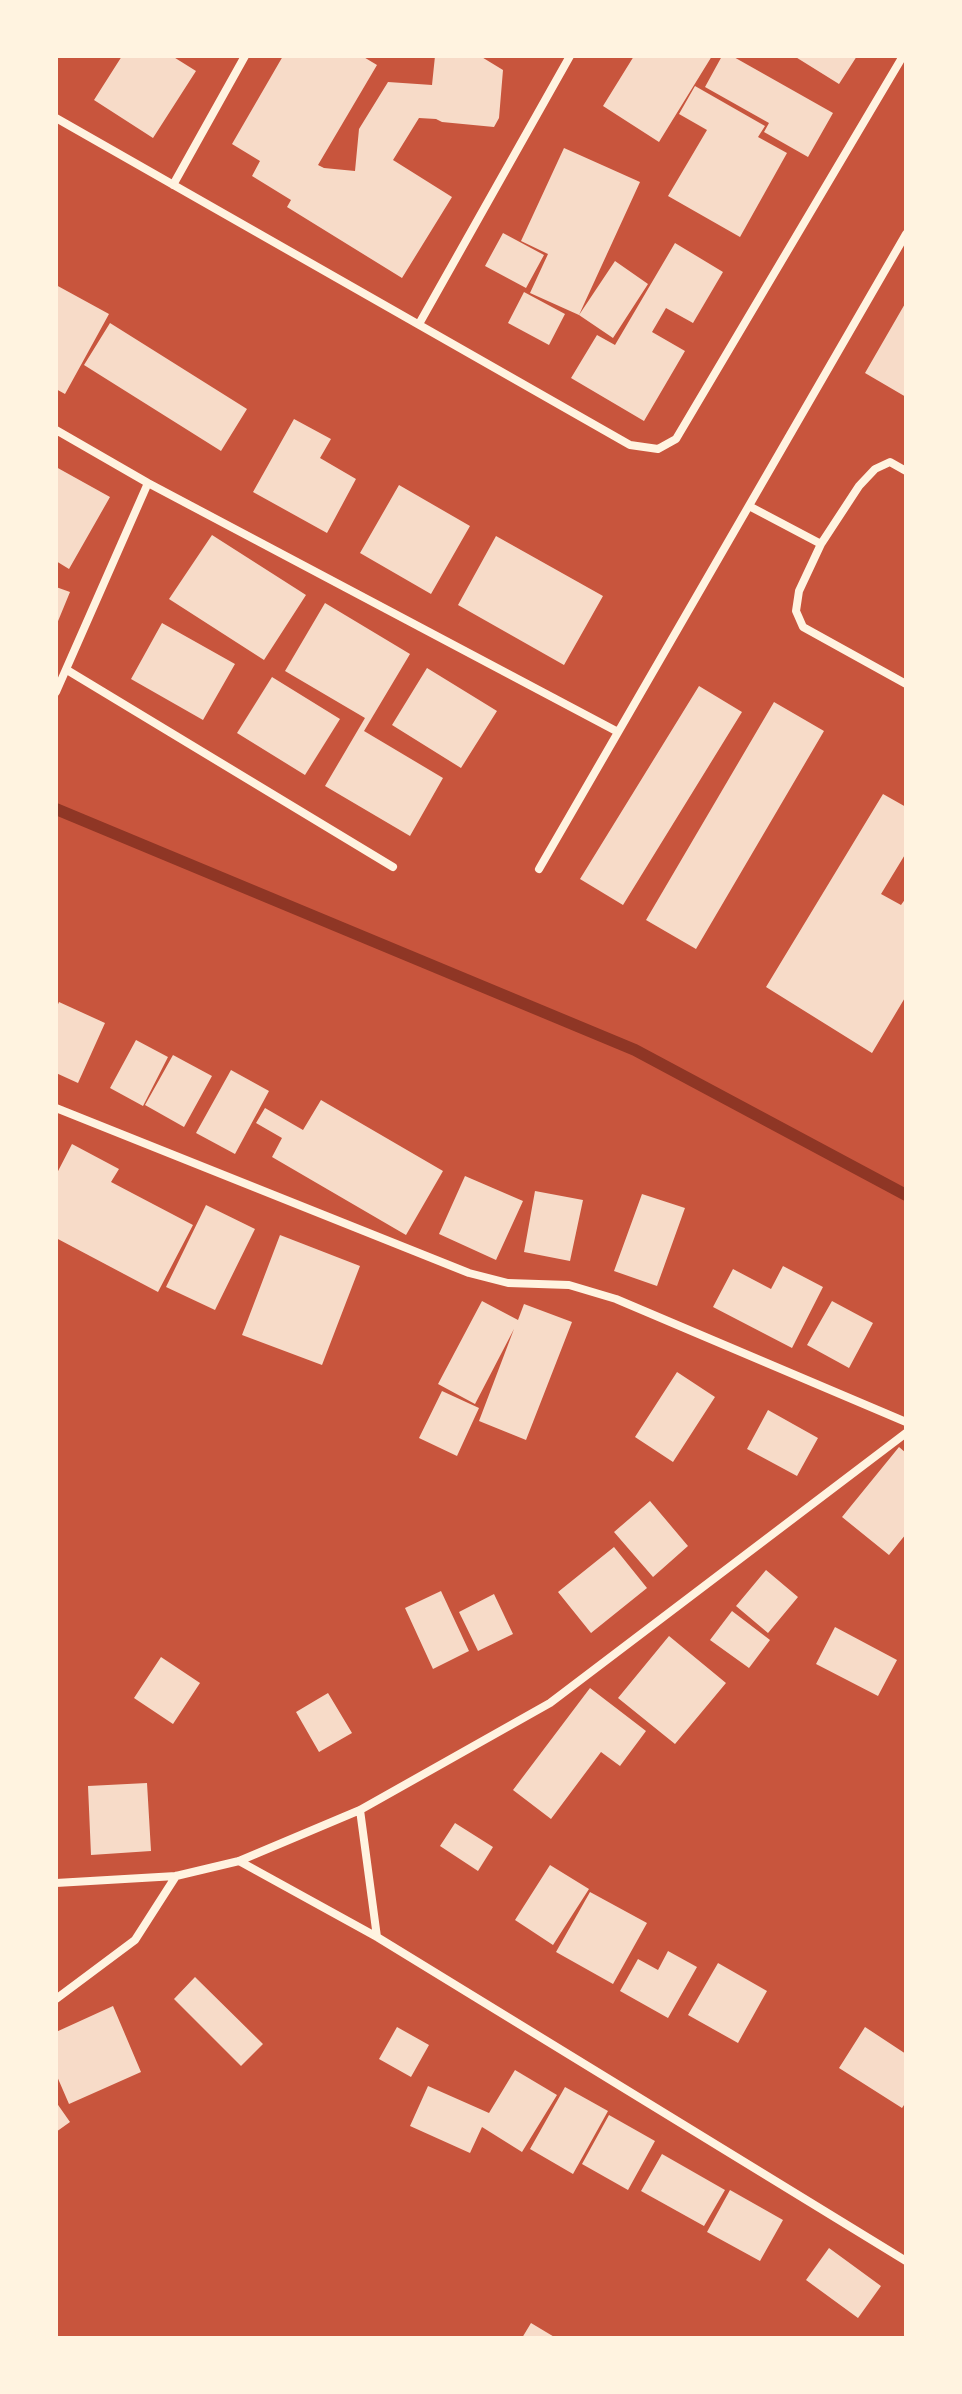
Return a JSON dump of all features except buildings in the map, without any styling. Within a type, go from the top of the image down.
[{"type":"street","points":[[173,185],[245,56]]},
{"type":"street","points":[[419,324],[570,56]]},
{"type":"street","points":[[56,118],[630,445],[658,449],[676,439],[903,56]]},
{"type":"street","points":[[539,869],[906,234]]},
{"type":"street","points":[[56,430],[148,483],[618,732]]},
{"type":"street","points":[[906,471],[890,462],[875,469],[859,486],[821,544],[799,591],[796,611],[803,627],[906,684]]},
{"type":"street","points":[[56,692],[148,483]]},
{"type":"street","points":[[749,506],[821,544]]},
{"type":"street","points":[[67,670],[393,867]]},
{"type":"street","points":[[56,1108],[469,1273],[508,1283],[569,1285],[616,1299],[906,1422]]},
{"type":"street","points":[[56,1883],[176,1876],[239,1861],[360,1810],[550,1703],[906,1433]]},
{"type":"street","points":[[360,1810],[377,1937]]},
{"type":"street","points":[[239,1861],[377,1937],[906,2261]]},
{"type":"street","points":[[56,1999],[135,1940],[176,1876]]},
{"type":"waterway","points":[[56,809],[635,1050],[906,1195]]}]
